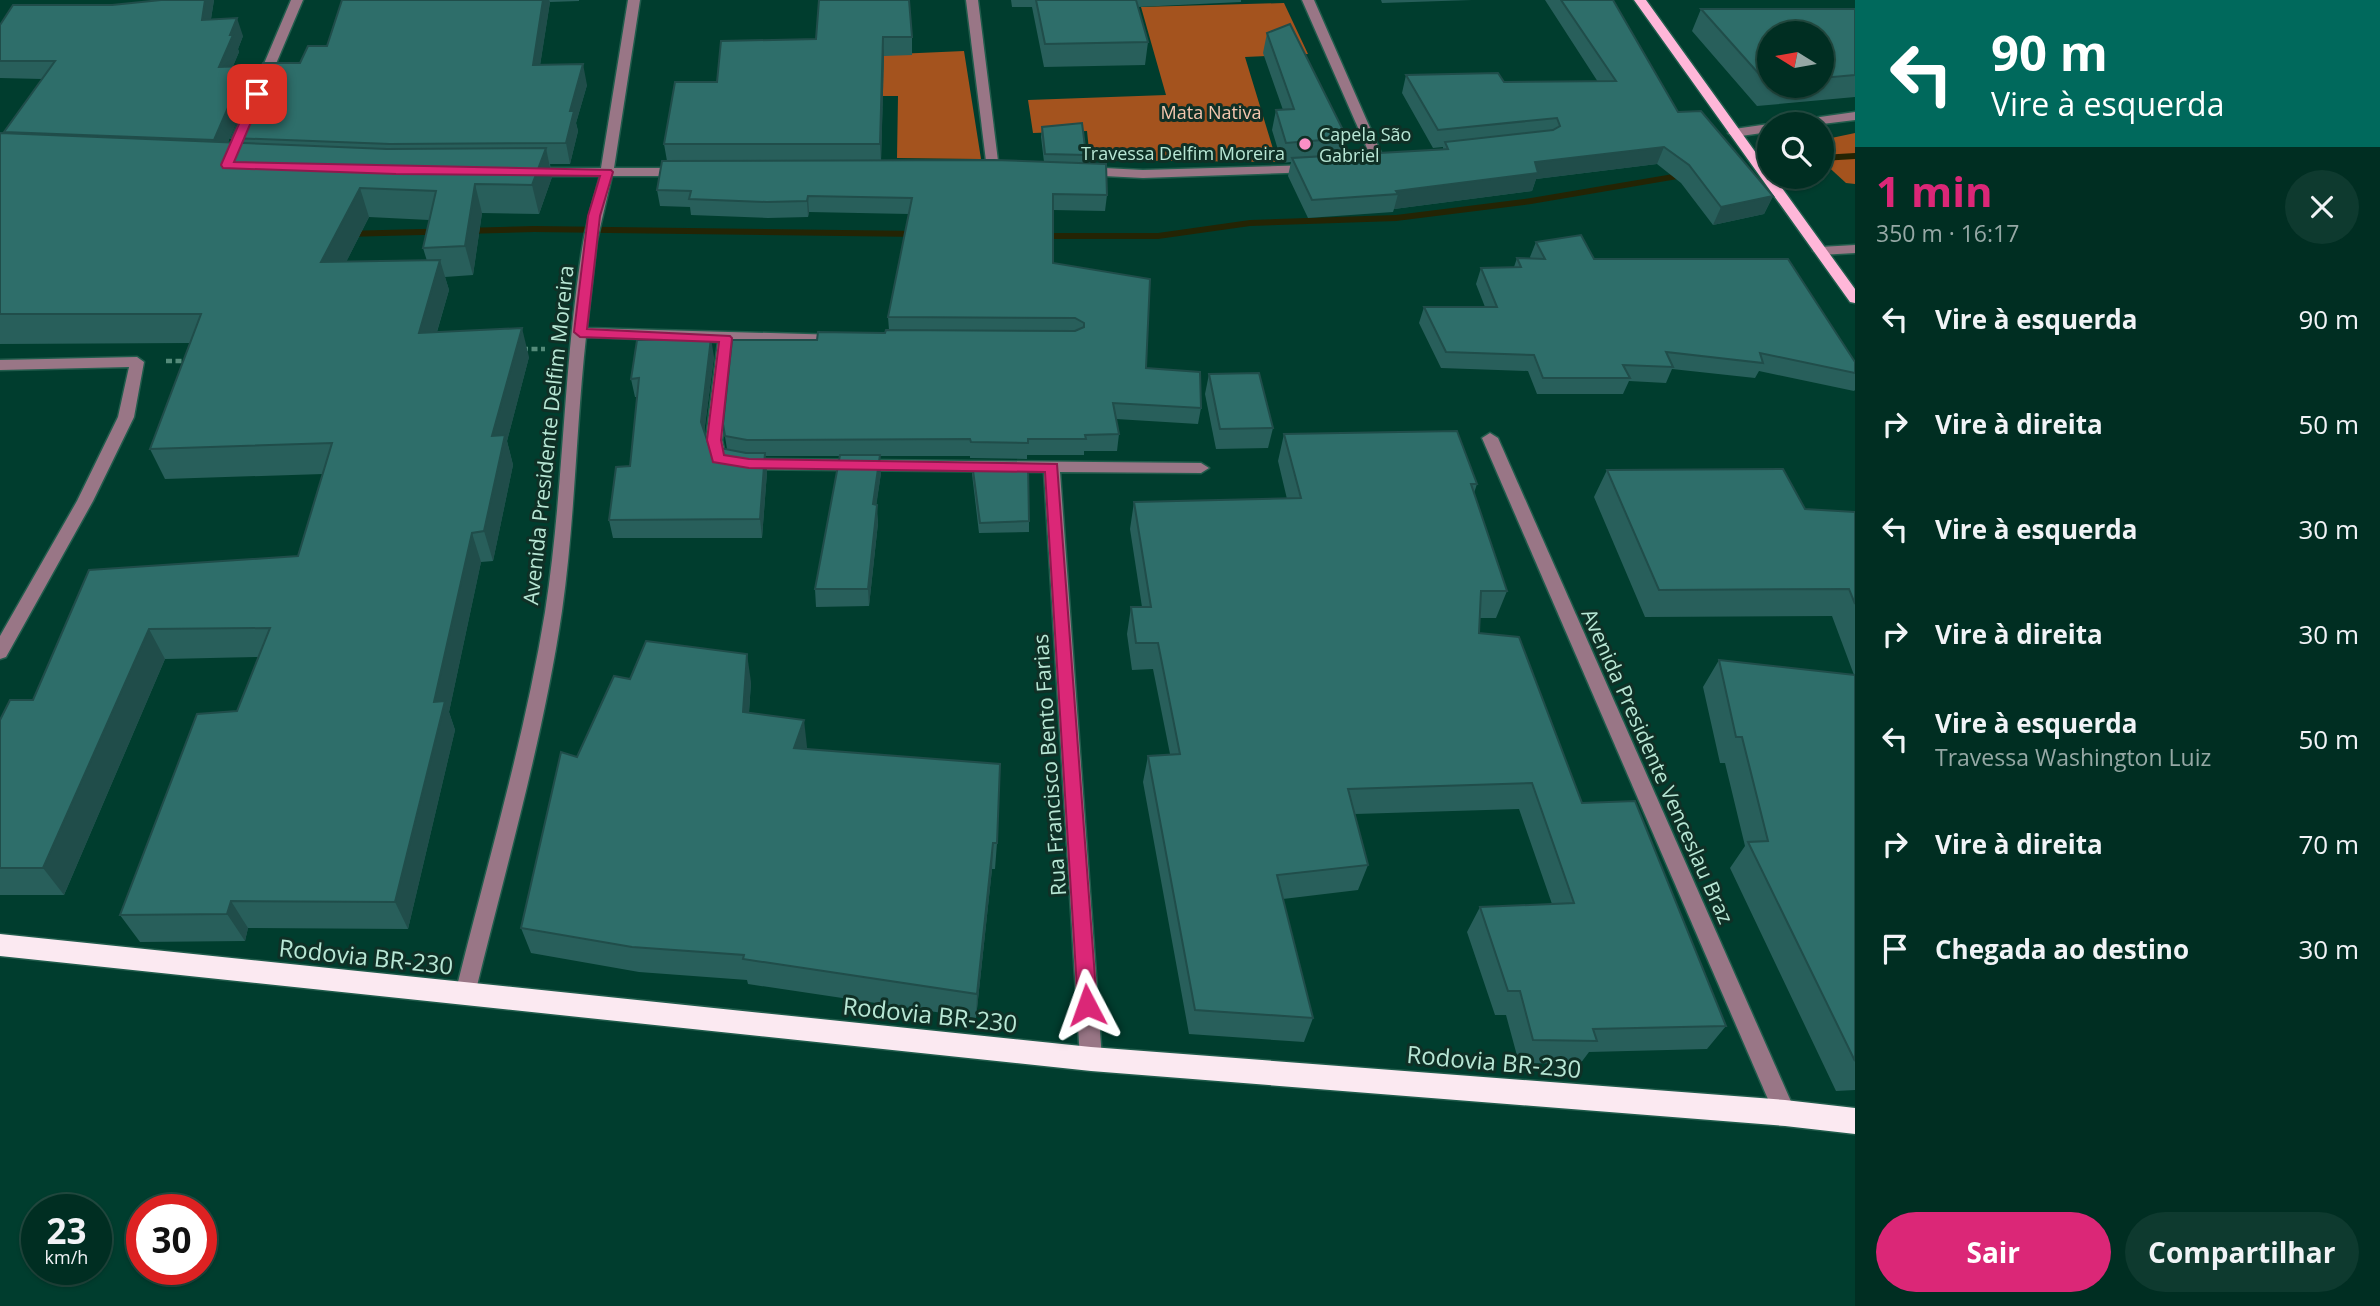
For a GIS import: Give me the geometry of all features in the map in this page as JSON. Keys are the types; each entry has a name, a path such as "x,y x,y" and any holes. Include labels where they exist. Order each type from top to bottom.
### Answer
{"highway":[{"name":"Rodovia BR-230","path":"0,945 1091,1059 1785,1113 1855,1121"}],"main road":[{"path":"1640,0 1855,299"}],"street":[{"path":"254,102 297,0"},
{"name":"Avenida Presidente Delfim Moreira","path":"465,994 531,725 553,613 567,504 579,340 590,240 607,172 634,0"},
{"path":"972,0 993,169"},
{"path":"1308,0 1379,162"},
{"path":"1834,119 1855,116"},
{"path":"1734,134 1757,130"},
{"name":"Travessa Delfim Moreira","path":"1066,170 1143,174 1330,167"},
{"path":"514,172 702,172"},
{"path":"1821,251 1855,249"},
{"path":"726,338 714,440 718,458 749,464 1201,468"},
{"path":"579,340 851,339"},
{"path":"0,365 137,362 126,418 85,501 0,652"},
{"name":"Avenida Presidente Venceslau Braz","path":"1490,438 1785,1113"},
{"name":"Rua Francisco Bento Farias","path":"1052,468 1091,1059"}],"path":[{"path":"509,350 579,340"},
{"path":"137,362 192,360"}],"green space":[{"name":"Mata Nativa","path":"1284,3 1308,54 1245,57 1277,162 1090,160 1087,131 1033,133 1028,100 1166,95 1141,7"},
{"path":"964,51 981,159 897,158 898,96 814,96 806,58"},
{"path":"1855,133 1855,184 1846,183 1834,172 1834,137"}],"building":[{"path":"161,0 205,0 202,20 237,18 230,35 233,35 219,67 246,66 214,140 4,132 55,61 0,61 0,25 13,5 112,5"},
{"path":"342,0 543,0 533,65 583,64 570,111 574,111 566,143 390,144 231,138 263,63 300,63 308,46 327,46"},
{"path":"819,0 909,0 912,37 883,37 880,144 664,144 675,82 717,82 721,41 816,39"},
{"path":"1036,0 1136,0 1148,42 1045,44"},
{"path":"1561,0 1613,0 1678,112 1701,111 1757,177 1757,189 1767,189 1773,196 1721,207 1689,165 1664,147 1535,162 1538,173 1396,191 1398,194 1312,200 1292,158 1448,149 1445,142 1553,130 1560,126 1557,118 1438,130 1406,75 1498,73 1504,82 1616,81"},
{"path":"1701,9 1855,9 1855,75 1834,77 1834,21 1757,21 1757,72"},
{"path":"1290,24 1347,138 1286,143 1276,110 1294,109 1267,33"},
{"path":"1082,123 1086,155 1045,154 1042,127"},
{"path":"0,133 387,149 546,148 532,185 475,184 465,246 423,248 436,191 360,188 321,262 440,260 419,333 522,328 492,436 505,435 484,531 472,533 434,702 445,701 395,902 231,901 227,914 120,915 197,714 237,711 270,628 149,629 43,868 0,868 0,720 10,700 33,700 89,570 298,556 332,443 150,449 201,314 0,314"},
{"path":"994,160 1106,164 1107,195 1053,194 1053,263 1150,279 1146,368 1200,372 1201,408 1113,403 1119,434 1085,435 1086,439 1028,439 1028,443 971,442 970,439 747,440 725,436 723,424 732,340 817,340 818,332 885,333 886,330 1075,331 1084,327 1084,323 1075,318 888,317 912,198 808,196 807,201 767,202 689,199 691,191 657,190 662,161"},
{"path":"1581,235 1594,259 1788,259 1855,362 1855,373 1760,353 1763,363 1666,352 1673,367 1623,365 1630,378 1543,378 1534,355 1446,352 1424,307 1497,307 1481,268 1521,267 1517,258 1545,259 1536,242"},
{"path":"711,338 701,422 709,446 746,453 765,453 760,519 609,520 616,467 630,466 639,378 631,379 637,340"},
{"path":"1259,373 1273,428 1220,429 1209,374"},
{"path":"1457,431 1477,484 1471,484 1507,591 1481,591 1479,633 1519,637 1582,803 1635,801 1726,1026 1593,1029 1597,1041 1533,1040 1520,991 1508,991 1480,907 1574,903 1532,783 1348,789 1368,865 1277,875 1313,1018 1195,1010 1148,756 1180,754 1158,643 1136,643 1131,607 1151,607 1134,502 1301,498 1284,434"},
{"path":"840,455 880,455 873,504 877,505 868,589 815,589"},
{"path":"972,463 1028,464 1029,521 980,523"},
{"path":"1783,469 1805,509 1855,512 1855,604 1849,589 1659,590 1607,470"},
{"path":"646,641 747,654 743,712 804,720 794,748 1000,764 997,843 993,843 977,994 743,959 744,955 632,947 521,928 561,752 577,757 614,676 630,679"},
{"path":"1719,660 1855,675 1855,1061 1748,842 1768,841 1742,737 1736,737"}],"waterway":[{"path":"1834,157 1855,156"},
{"path":"1033,236 1158,236 1250,223 1396,218 1531,201 1691,174"},
{"path":"344,234 534,229 922,234"}],"place":[{"name":"Capela São Gabriel","path":"1305,144"}],"route":[{"path":"257,94 227,165 396,171 607,172 594,216 580,332 726,338 714,440 718,458 749,464 1052,468 1087,1005"}]}
